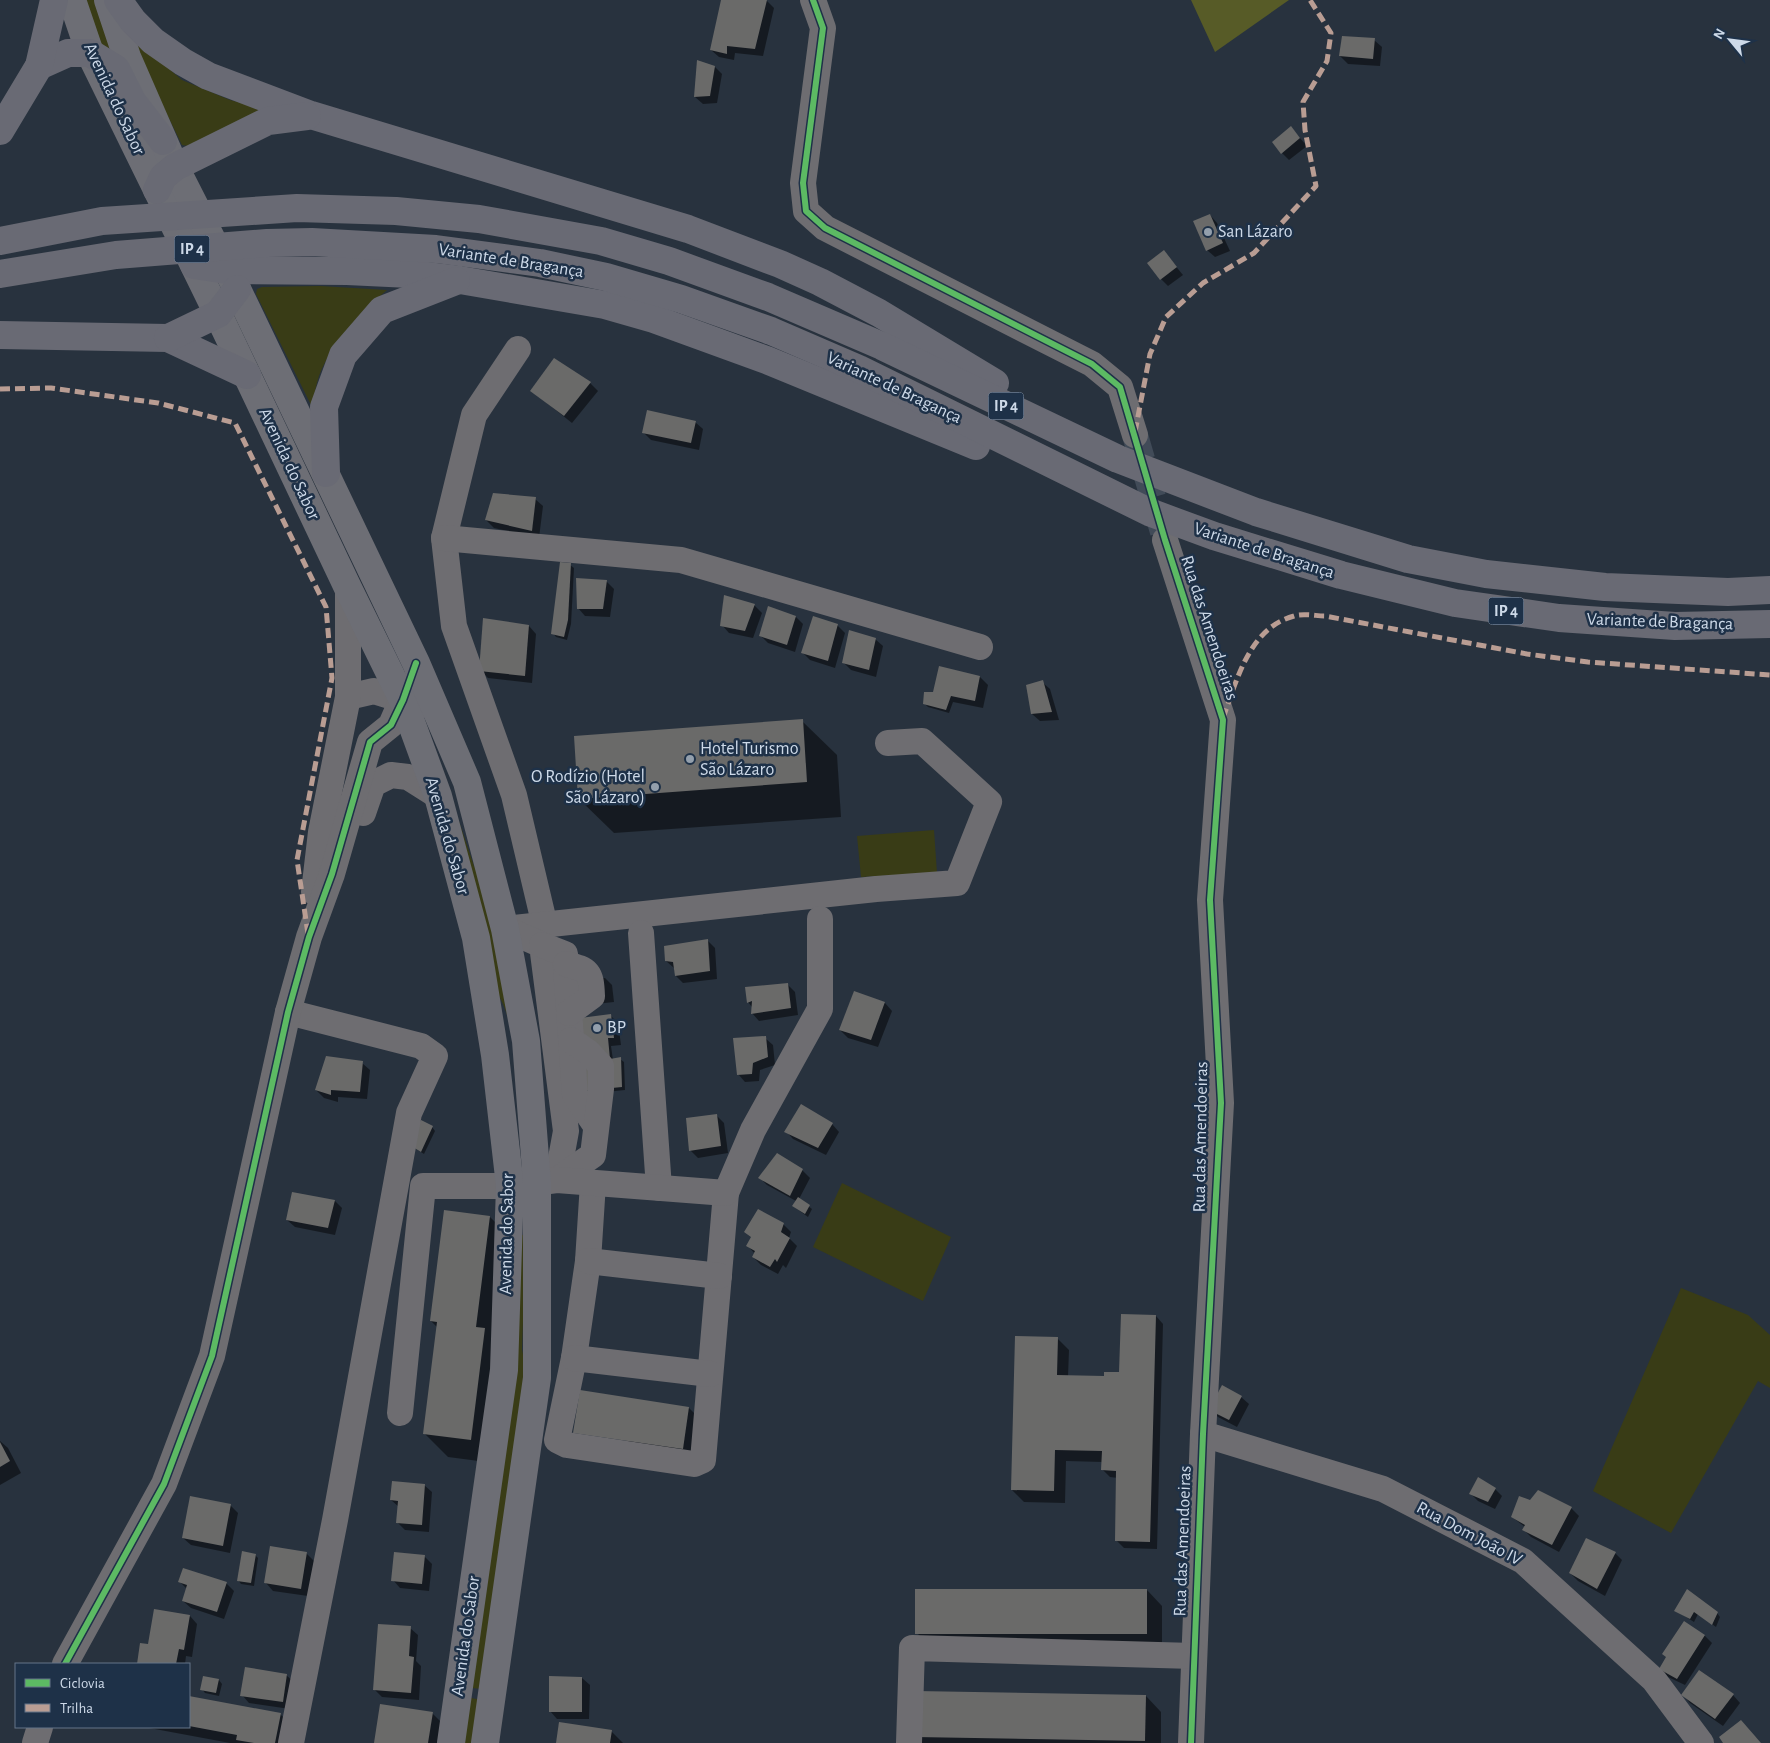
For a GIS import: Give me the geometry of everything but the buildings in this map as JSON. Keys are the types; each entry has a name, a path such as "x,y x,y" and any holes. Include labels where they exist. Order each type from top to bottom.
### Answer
{"highway":[{"path":"0,131 39,66 54,0"},
{"path":"118,0 133,21 153,41 183,62 208,76 311,115 688,229 780,264 820,282 879,313 1118,460"},
{"path":"39,66 68,53 90,53 116,68 132,101 163,141"},
{"path":"157,190 163,177 175,167 268,120 311,115"},
{"name":"Variante de Bragança","path":"0,240 102,222 297,208 396,211 479,219 601,241 669,261 776,301 882,346 1118,460 1256,512 1408,559 1486,574 1605,587 1728,592 1770,590"},
{"name":"Variante de Bragança","path":"0,274 116,255 267,243 312,242 436,249 540,263 606,276 681,299 771,331 859,369 1149,512 1214,536 1341,575 1455,603 1559,618 1675,626 1770,624"},
{"path":"194,265 232,279 356,272 410,274 460,280 605,304 654,319 769,361 933,427 1052,479 1149,512"},
{"path":"168,338 218,314 232,279"},
{"path":"326,473 324,407 343,355 382,310 460,280"},
{"path":"0,335 168,338 247,375"}],"main road":[{"name":"Avenida do Sabor","path":"72,0 90,53 218,314 403,700 438,796 476,938 495,1055 510,1186 504,1370 450,1743"},
{"name":"Avenida do Sabor","path":"108,0 127,57 163,141 326,473 416,663 467,782 505,929 526,1041 547,1181 538,1378 485,1743"}],"street":[{"path":"813,0 823,28 803,183 806,211 825,228 1092,364 1120,387 1135,435"},
{"path":"518,349 474,415 444,538 454,626 514,795 543,935 566,1131 547,1181"},
{"path":"444,538 681,560 980,647"},
{"name":"Rua das Amendoeiras","path":"1165,540 1223,720 1210,900 1221,1103 1203,1434 1191,1743"},
{"path":"309,938 321,832 348,697 348,588"},
{"path":"66,1663 164,1484 212,1356 288,1012 309,938 332,874 370,742 391,725 403,700 416,663"},
{"path":"348,697 374,691 403,700 428,714 446,759 467,782"},
{"path":"505,929 543,935 876,890 957,883 989,802 922,742 888,743"},
{"path":"332,874 362,816 373,784 390,775 408,777 438,796"},
{"path":"593,1183 588,1261 574,1358 557,1440 567,1445 694,1464 703,1460 726,1193 753,1130 820,1009 820,919"},
{"path":"640,933 659,1188"},
{"path":"543,935 565,954 571,1040 588,1052 601,1066 601,1089 593,1155 547,1181"},
{"path":"288,1012 421,1046 435,1056 409,1114 335,1520 291,1743"},
{"path":"400,1413 423,1186 510,1186 547,1181 726,1193"},
{"path":"588,1261 719,1276"},
{"path":"574,1358 710,1374"},
{"name":"Rua Dom João IV","path":"1203,1434 1382,1489 1523,1561 1654,1680 1701,1743"},
{"path":"909,1743 912,1648 1194,1656"},
{"path":"35,1743 40,1728"}],"green space":[{"path":"80,0 96,0 115,56 96,47"},
{"path":"1191,0 1289,0 1215,52"},
{"path":"127,33 182,80 230,100 257,107 258,111 188,146 182,145"},
{"path":"320,286 387,290 357,318 332,351 319,376 312,407 256,294 257,289 262,287"},
{"path":"438,759 474,866 485,886 500,940 513,1039 499,996"},
{"path":"934,830 937,873 861,877 857,836"},
{"path":"842,1183 951,1237 923,1301 813,1247"},
{"path":"521,1235 524,1235 526,1240 522,1349 527,1377 482,1689 472,1688 514,1394"},
{"path":"1681,1288 1748,1315 1770,1335 1770,1388 1758,1381 1671,1533 1593,1491"},
{"path":"471,1698 482,1700 475,1743 464,1743"}],"tunnel":[{"path":"1135,435 1163,532"}],"marked path":[{"path":"1135,432 1150,354 1166,317 1203,283 1254,253 1316,186 1305,130 1303,102 1327,61 1331,33 1310,0"},
{"path":"0,389 51,388 158,403 235,423 326,607 332,678 297,860 308,934"},
{"path":"1223,718 1240,672 1255,644 1279,622 1301,615 1325,616 1527,654 1588,662 1770,675"}],"cycle path":[{"path":"813,0 823,28 803,183 806,211 825,228 1092,364 1120,387 1165,540 1223,720 1210,900 1221,1103 1203,1434 1191,1743"},
{"path":"66,1663 164,1484 212,1356 288,1012 309,937 332,874 370,742 391,725 403,700 416,663"}],"place":[{"name":"San Lázaro","path":"1208,232"},
{"name":"Hotel Turismo São Lázaro","path":"690,759"},
{"name":"O Rodízio (Hotel São Lázaro)","path":"655,787"},
{"name":"BP","path":"597,1028"}]}
